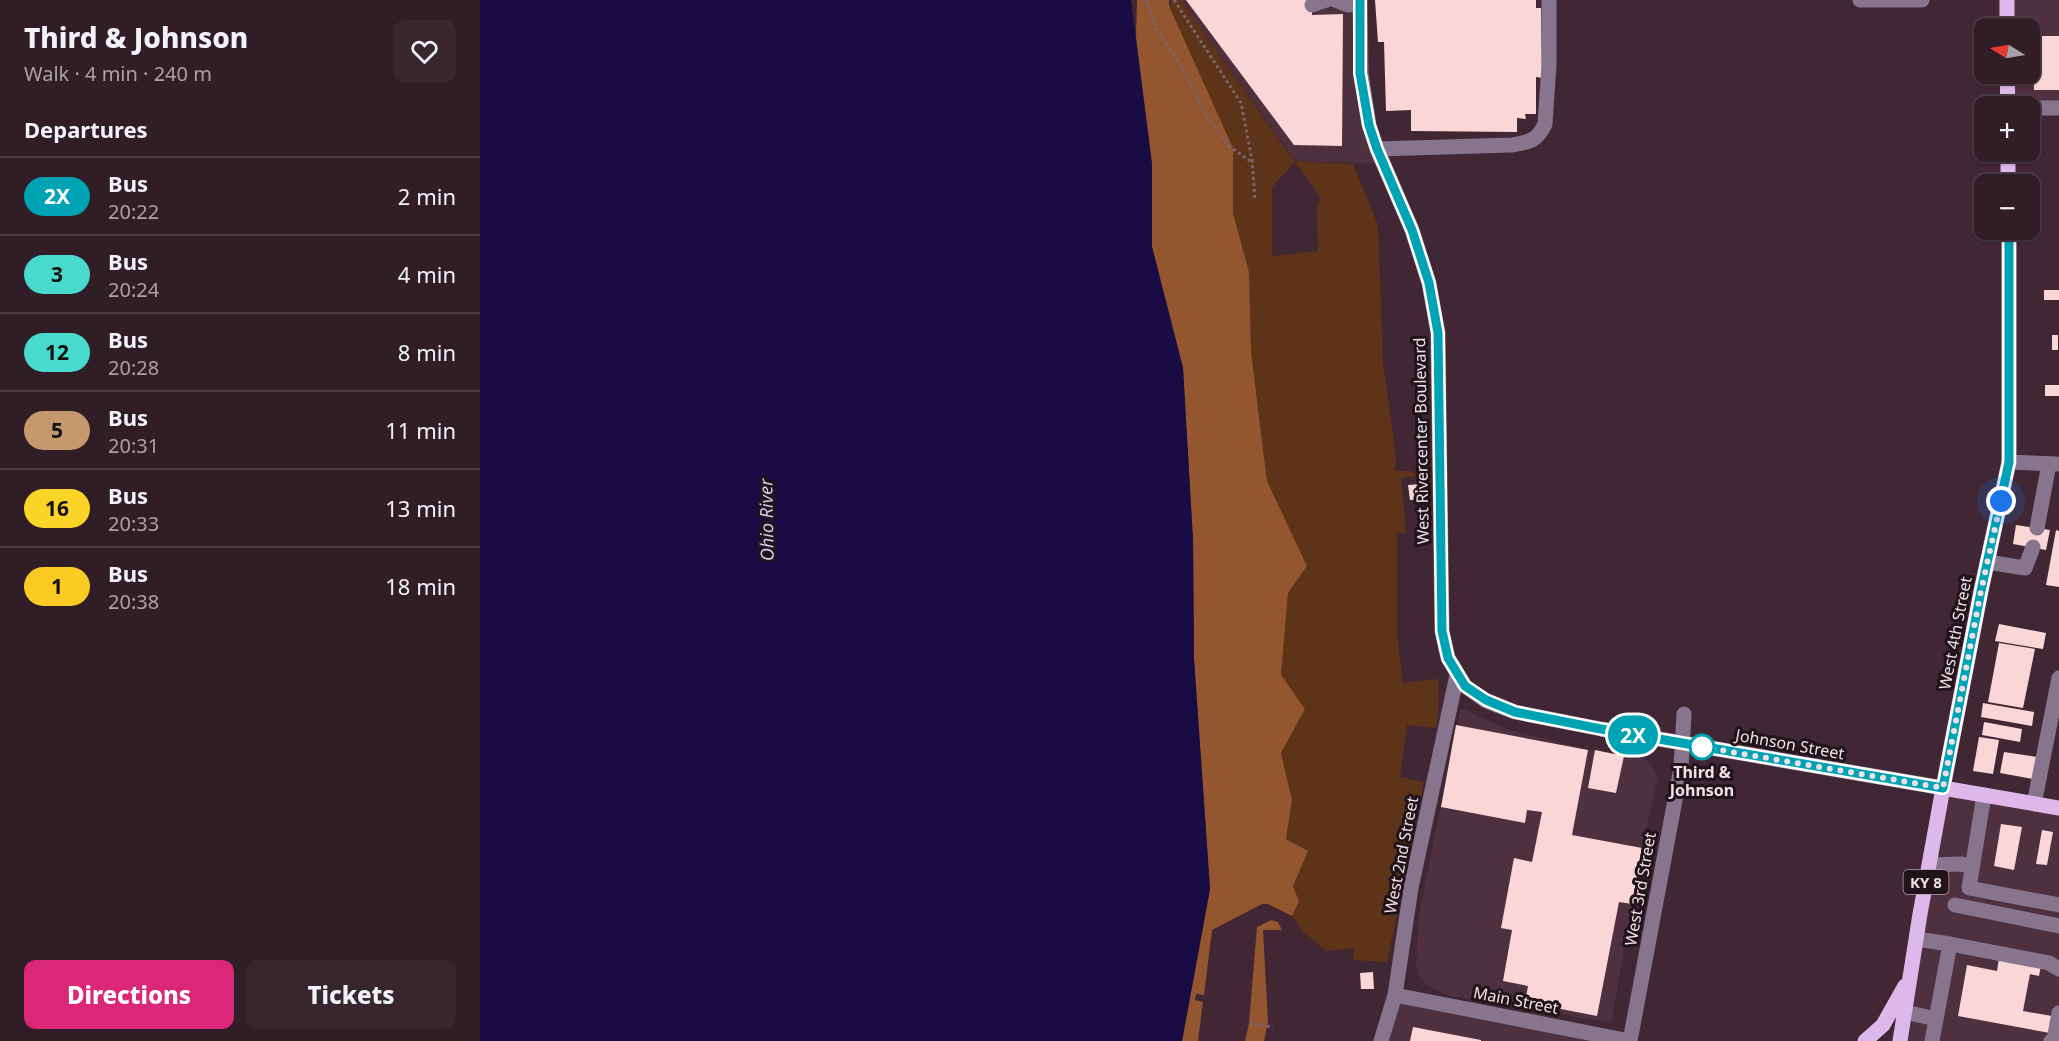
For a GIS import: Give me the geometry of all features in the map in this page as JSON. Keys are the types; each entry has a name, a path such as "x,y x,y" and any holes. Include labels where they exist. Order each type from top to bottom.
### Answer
{"main road":[{"path":"2007,0 2007,18"},
{"name":"West 4th Street","path":"1900,1041 1943,788 2009,462 2009,240"},
{"name":"Johnson Street","path":"1943,788 2059,808"},
{"path":"1865,1041 1883,1025 1911,975"}],"street":[{"path":"1312,5 1327,0"},
{"path":"1335,0 1348,5 1360,2"},
{"path":"1377,149 1512,145 1532,141 1542,131 1545,124 1550,65 1549,0"},
{"path":"1860,0 1922,0"},
{"name":"West Rivercenter Boulevard","path":"1360,2 1360,73 1369,125 1412,230 1429,283 1438,333 1442,631 1448,658 1457,675"},
{"path":"2040,108 2059,108"},
{"path":"2009,462 2054,464 2037,528"},
{"path":"1987,562 2025,568 2033,547"},
{"name":"Johnson Street","path":"1457,675 1465,686 1486,700 1515,712 1683,744 1943,788"},
{"name":"West 2nd Street","path":"1381,1041 1395,995 1412,888 1457,675"},
{"path":"2034,804 2059,678"},
{"name":"West 3rd Street","path":"1630,1041 1681,768 1684,714"},
{"path":"1984,795 1969,888 2059,905"},
{"path":"1929,865 1962,864 1972,867"},
{"path":"1955,905 2059,926"},
{"path":"1917,939 2049,963 2059,969"},
{"path":"1932,1041 1950,944"},
{"name":"Main Street","path":"1395,995 1630,1041"},
{"path":"1905,1012 1936,1019"},
{"path":"2051,1041 2054,1040 2059,1013"}],"path":[{"path":"1146,0 1156,28 1182,68 1206,115 1229,146 1253,163"},
{"path":"1174,0 1241,103 1253,163 1255,199"},
{"path":"1249,1023 1273,1027"}],"shaded area":[{"path":"1137,0 1169,0 1169,6 1233,148 1233,213 1249,272 1251,352 1267,481 1307,566 1288,593 1281,675 1305,709 1281,753 1292,800 1286,839 1308,851 1293,886 1299,901 1292,916 1268,904 1262,904 1212,930 1204,995 1196,994 1195,1000 1203,1002 1198,1041 1182,1041 1210,889 1194,659 1193,541 1183,368 1152,247 1152,164 1136,38"},
{"path":"1171,0 1181,0 1294,161 1353,164 1378,225 1383,362 1396,457 1395,471 1412,471 1417,476 1401,478 1406,533 1397,533 1397,634 1403,683 1438,679 1439,705 1436,728 1407,725 1400,777 1424,782 1387,962 1354,960 1354,948 1326,951 1302,931 1292,916 1299,901 1293,886 1308,851 1286,839 1292,800 1281,753 1305,709 1281,676 1288,593 1307,566 1267,481 1251,352 1249,272 1233,213 1233,148 1169,6","holes":["1295,162 1321,198 1317,204 1318,251 1272,256 1272,187"]},
{"path":"1181,0 1360,0 1361,73 1384,164 1295,161"},
{"path":"2007,0 2059,0 2059,114 2040,109 2040,96 2008,96 2007,84 2040,84 2040,18 2007,18"},
{"path":"1464,709 1506,729 1588,750 1640,757 1650,763 1658,776 1642,848 1611,1023 1446,995 1427,985 1419,976 1416,965 1419,915 1460,710"},
{"path":"1943,788 2059,808 2059,1041 1900,1041"},
{"path":"1271,920 1278,922 1282,930 1263,930 1268,1021 1264,1041 1245,1041 1249,1023 1257,927"},
{"path":"1395,995 1630,1041 1381,1041"}],"water":[{"name":"Ohio River","path":"480,0 1131,0 1152,164 1152,247 1183,368 1193,541 1194,659 1210,889 1182,1041 480,1041"}],"building":[{"path":"1186,0 1312,0 1312,15 1343,14 1342,146 1294,145"},
{"path":"1375,0 1536,0 1536,8 1541,8 1542,78 1536,77 1536,114 1525,114 1526,119 1517,118 1517,132 1411,131 1411,110 1386,111 1384,42 1378,42"},
{"path":"2040,36 2059,36 2059,90 2034,90 2034,84 2040,84"},
{"path":"2044,290 2059,290 2059,300 2044,300"},
{"path":"2052,335 2058,335 2058,350 2052,350"},
{"path":"2045,385 2059,385 2059,396 2045,396"},
{"path":"1423,484 1425,499 1410,500 1408,485"},
{"path":"2016,525 2050,530 2046,550 2013,544"},
{"path":"2056,530 2059,531 2059,587 2046,585"},
{"path":"1999,624 2046,633 2043,649 1995,641"},
{"path":"1999,643 2035,649 2023,708 1988,702"},
{"path":"1983,703 2034,712 2032,726 1981,717"},
{"path":"1984,722 2022,729 2020,742 1982,735"},
{"path":"1456,725 1588,750 1572,835 1642,848 1632,904 1619,902 1597,1016 1525,1002 1528,986 1503,981 1512,930 1501,928 1514,858 1532,862 1542,812 1527,810 1525,823 1441,807"},
{"path":"1979,737 1999,740 1993,774 1973,771"},
{"path":"1595,750 1624,756 1616,793 1588,788"},
{"path":"2004,752 2037,757 2033,779 2000,773"},
{"path":"2001,824 2022,827 2014,870 1994,866"},
{"path":"2042,830 2053,832 2047,865 2036,864"},
{"path":"1999,958 2041,965 2039,976 2030,974 2023,1011 2052,1016 2050,1033 1958,1016 1967,965 1997,971"},
{"path":"1373,972 1374,989 1361,989 1360,973"},
{"path":"1413,1027 1481,1040 1481,1041 1410,1041"}],"bus line":[{"name":"2X","path":"1360,0 1360,73 1369,125 1412,230 1429,283 1438,333 1442,631 1448,658 1465,686 1486,700 1515,712 1943,788 1981,591 2009,462 2009,240"}],"place":[{"name":"Third & Johnson","path":"1702,747"}],"route":[{"path":"1702,747 1943,788 2001,501"}]}
